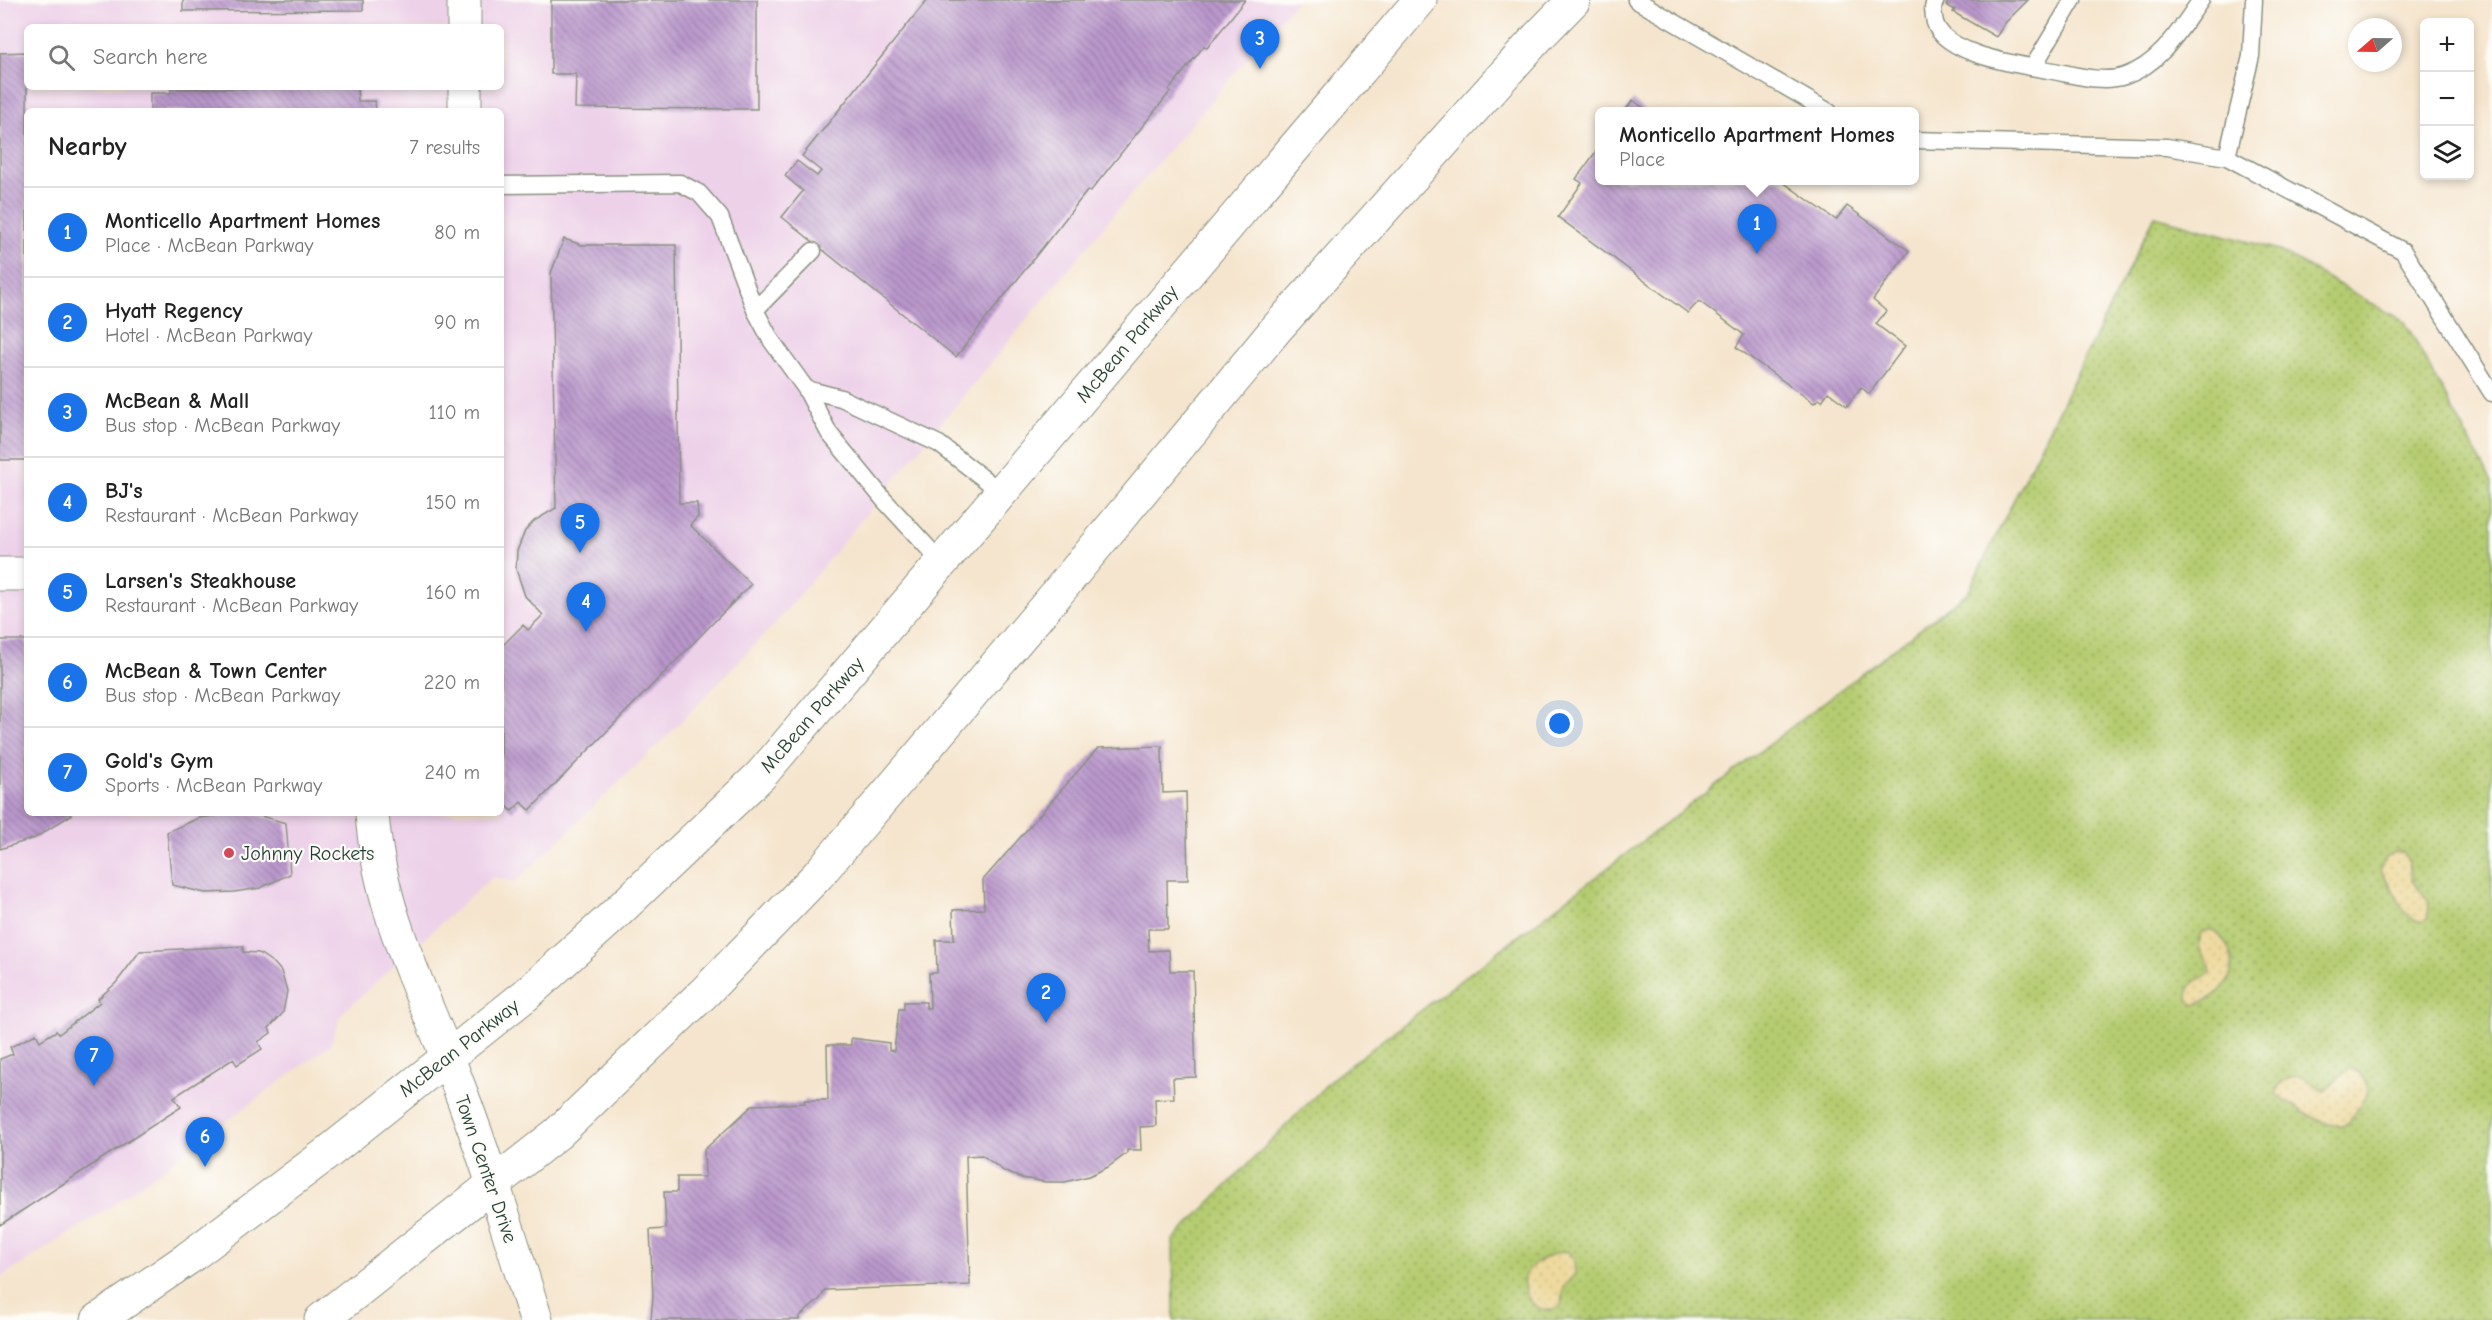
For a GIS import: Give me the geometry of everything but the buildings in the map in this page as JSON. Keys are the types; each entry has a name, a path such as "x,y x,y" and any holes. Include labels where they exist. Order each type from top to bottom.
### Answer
{"main road":[{"path":"464,0 464,24"},
{"name":"McBean Parkway","path":"98,1320 187,1259 307,1169 527,994 610,920 761,775 943,564 1001,492 1420,0"},
{"path":"321,1320 558,1133 707,990 818,875 1053,598 1277,328 1537,38 1574,0"},
{"path":"465,90 465,108"},
{"path":"0,574 24,574"},
{"name":"Town Center Drive","path":"372,816 373,836 389,913 447,1058 536,1320"}],"lane":[{"path":"1636,0 1822,107"},
{"path":"1936,0 1933,5 1934,22 1943,36 1966,50 2033,67 2098,79 2124,76 2158,58 2201,0"},
{"path":"2033,67 2073,0"},
{"path":"2227,157 2251,56 2254,0"},
{"path":"1919,140 2167,147 2227,157 2403,251 2492,393"},
{"path":"504,185 680,183 699,193 720,217 754,310 771,340 806,389 829,433 884,500 943,564"},
{"path":"754,310 813,251"},
{"path":"806,389 841,398 939,444 1001,492"}],"shaded area":[{"path":"0,0 1297,0 1094,238 783,615 671,732 515,882 492,877 342,1013 330,1045 106,1210 0,1278"}],"green space":[{"path":"2155,216 2278,250 2405,322 2492,482 2492,1320 1174,1320 1173,1240 1333,1078 1968,592"}],"sand":[{"path":"2395,852 2403,852 2409,863 2412,881 2429,901 2428,918 2422,922 2406,913 2380,870 2386,857"},
{"path":"2213,930 2224,941 2230,952 2231,974 2226,984 2218,992 2194,1005 2187,999 2189,988 2211,972 2200,950 2200,939 2203,931"},
{"path":"2349,1069 2356,1070 2367,1082 2368,1092 2353,1116 2347,1123 2340,1126 2311,1116 2276,1094 2282,1081 2295,1076 2305,1078 2325,1091"},
{"path":"1567,1251 1574,1260 1575,1274 1563,1287 1561,1306 1547,1310 1540,1308 1529,1299 1526,1293 1524,1279 1526,1273 1541,1260"}],"place":[{"name":"McBean & Mall","path":"1260,69"},
{"name":"Monticello Apartment Homes","path":"1757,254"},
{"name":"Larsen's Steakhouse","path":"580,553"},
{"name":"BJ's","path":"586,632"},
{"name":"Johnny Rockets","path":"229,853"},
{"name":"Hyatt Regency","path":"1046,1023"},
{"name":"Gold's Gym","path":"94,1086"},
{"name":"McBean & Town Center","path":"205,1167"}]}
